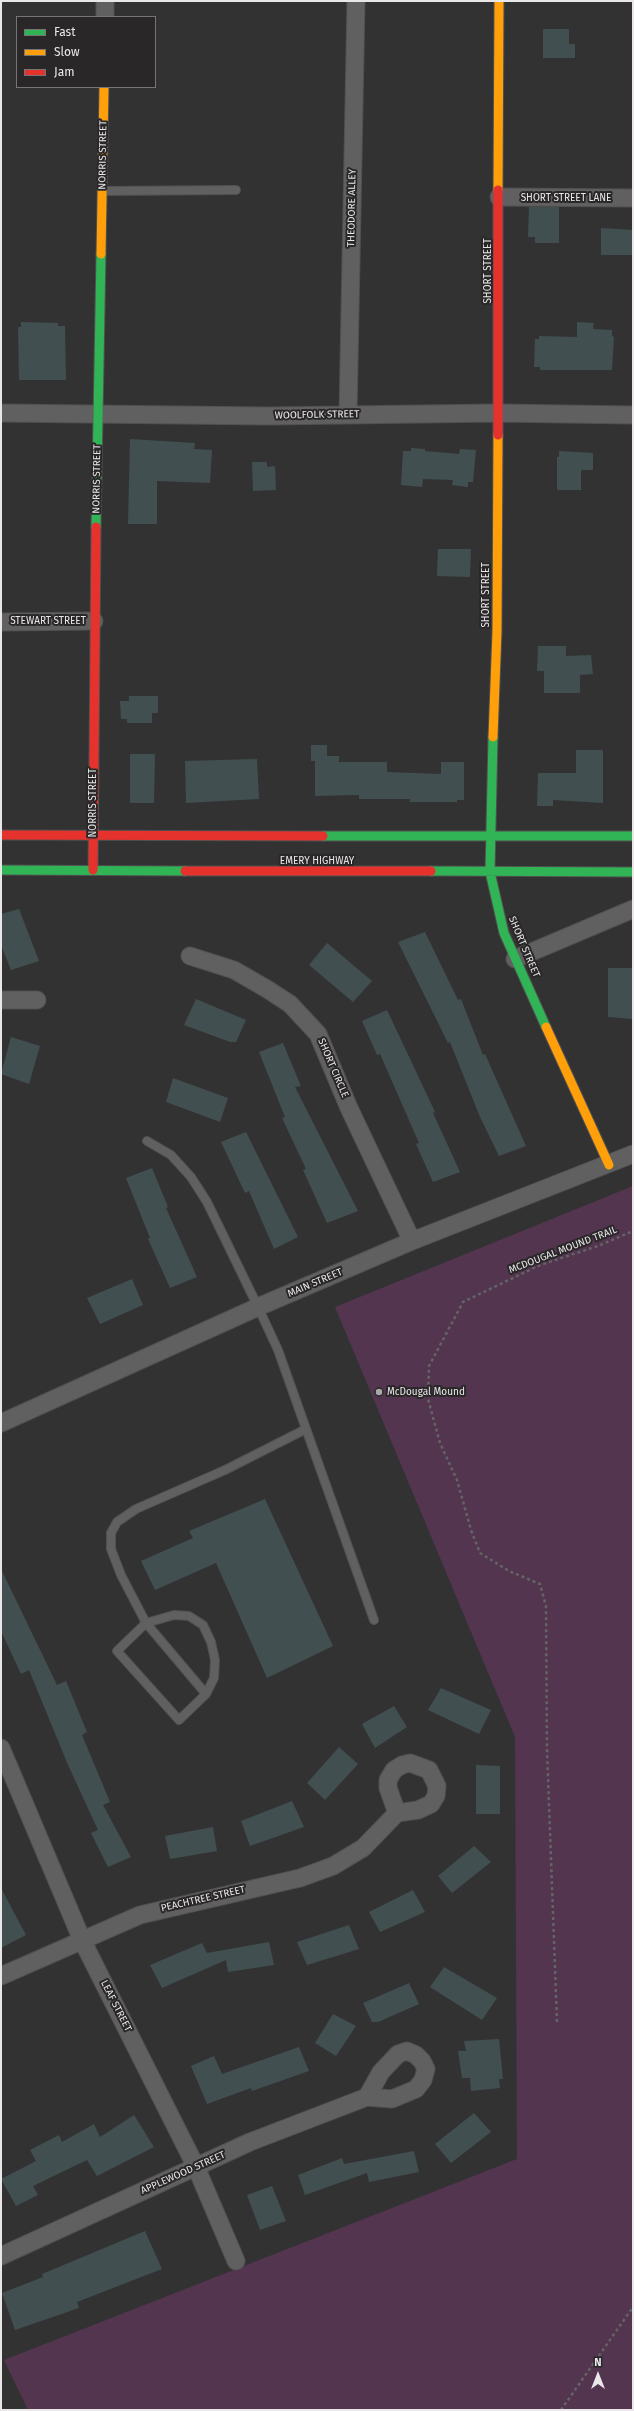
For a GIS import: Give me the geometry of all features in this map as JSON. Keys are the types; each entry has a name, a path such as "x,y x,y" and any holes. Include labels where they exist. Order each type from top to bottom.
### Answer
{"main road":[{"name":"SHORT STREET","path":"499,1 497,631 490,872 497,909 516,959 609,1165"},
{"name":"NORRIS STREET","path":"93,870 94,621 104,88"},
{"path":"1,835 633,836"},
{"name":"EMERY HIGHWAY","path":"1,870 633,872"}],"street":[{"path":"105,1 105,16"},
{"name":"THEODORE ALLEY","path":"348,415 356,1"},
{"name":"SHORT STREET LANE","path":"499,198 633,198"},
{"name":"WOOLFOLK STREET","path":"1,413 99,415 348,415 498,413 633,415"},
{"name":"STEWART STREET","path":"1,622 94,621"},
{"path":"516,959 633,909"},
{"name":"SHORT CIRCLE","path":"190,956 234,970 268,989 290,1004 318,1034 349,1108 412,1241"},
{"path":"1,1000 37,1000"},
{"name":"MAIN STREET","path":"1,1423 258,1307 412,1241 609,1165 633,1154"},
{"name":"LEAF STREET","path":"1,1748 82,1940 196,2167 236,2261"},
{"name":"PEACHTREE STREET","path":"1,1976 140,1915 209,1897 300,1878 334,1866 363,1848 396,1813"},
{"name":"APPLEWOOD STREET","path":"1,2256 250,2142 367,2097"}],"lane":[{"path":"102,191 236,190"},
{"path":"147,1141 171,1155 191,1177 207,1202 258,1307 278,1350 374,1620"},
{"path":"206,1694 146,1623 120,1575 111,1549 111,1533 117,1522 136,1509 225,1470 306,1429"},
{"path":"174,1615 189,1616 203,1624 211,1642 215,1660 214,1678 206,1694 180,1720 117,1650 146,1623 174,1615"}],"path":[{"name":"MCDOUGAL MOUND TRAIL","path":"557,2022 547,1750 546,1606 540,1584 509,1571 480,1553 471,1530 457,1480 440,1443 428,1399 428,1366 463,1302 540,1265 598,1246 633,1230"},
{"path":"561,2410 633,2307"}],"shaded area":[{"path":"633,1186 633,2410 28,2410 4,2360 517,2159 515,1737 335,1307"}],"building":[{"path":"543,29 569,29 569,44 575,44 575,58 543,58"},
{"path":"529,207 559,207 559,243 535,243 535,237 528,237"},
{"path":"601,228 633,230 633,255 601,255"},
{"path":"21,322 58,323 58,326 65,326 66,380 19,380 18,327 21,327"},
{"path":"577,322 594,323 593,329 612,330 612,336 614,337 612,370 540,370 540,367 534,367 535,339 539,339 539,336 577,337"},
{"path":"130,439 195,443 194,449 212,450 210,483 157,481 157,524 128,524"},
{"path":"411,448 425,449 425,451 459,454 460,449 476,450 473,482 468,482 468,487 452,485 453,480 423,479 422,487 401,485 403,451 411,451"},
{"path":"559,451 593,453 593,470 581,470 581,490 557,490 557,457 559,457"},
{"path":"252,462 267,462 267,467 275,466 276,490 253,491"},
{"path":"438,549 471,549 470,577 437,576"},
{"path":"538,646 566,646 566,656 591,655 593,674 580,675 580,693 544,693 544,671 537,671"},
{"path":"129,696 158,696 158,713 152,713 152,723 127,723 127,719 121,719 120,701 129,701"},
{"path":"311,745 327,745 327,756 339,756 339,762 387,762 387,772 441,774 441,762 464,762 464,800 457,800 457,802 410,802 410,799 359,799 359,795 315,796 315,761 311,761"},
{"path":"576,750 603,750 603,803 553,800 553,806 537,806 538,773 576,773"},
{"path":"130,754 155,754 154,803 130,803"},
{"path":"257,759 259,799 186,803 185,761"},
{"path":"19,909 39,961 11,970 1,945 1,914"},
{"path":"425,932 458,1000 461,999 483,1055 485,1054 526,1146 499,1156 480,1117 450,1042 448,1043 398,942"},
{"path":"327,943 372,981 353,1002 309,965"},
{"path":"608,968 633,968 633,1019 608,1017"},
{"path":"196,999 246,1020 236,1042 230,1042 184,1025"},
{"path":"387,1010 435,1112 433,1113 460,1172 433,1182 416,1144 419,1143 380,1054 377,1055 362,1021"},
{"path":"11,1037 40,1046 29,1084 1,1074"},
{"path":"283,1043 301,1086 295,1087 358,1211 327,1223 303,1170 306,1169 282,1118 285,1117 259,1052"},
{"path":"173,1078 228,1098 220,1122 166,1102"},
{"path":"246,1132 298,1237 274,1249 249,1191 245,1193 221,1142"},
{"path":"152,1168 168,1207 166,1208 197,1277 170,1288 148,1239 150,1238 126,1178"},
{"path":"132,1279 143,1305 100,1324 87,1298"},
{"path":"265,1499 333,1646 267,1678 216,1563 155,1590 141,1561 193,1538 189,1531"},
{"path":"1,1569 57,1685 66,1681 87,1732 82,1735 110,1802 103,1805 131,1857 108,1867 91,1833 98,1830 68,1765 29,1670 21,1674 1,1631"},
{"path":"441,1688 491,1710 479,1734 428,1710"},
{"path":"394,1706 407,1727 375,1748 362,1724"},
{"path":"339,1747 358,1764 325,1800 307,1783"},
{"path":"476,1765 500,1766 500,1814 476,1814"},
{"path":"292,1801 304,1827 250,1846 241,1821"},
{"path":"213,1827 217,1851 170,1859 165,1836"},
{"path":"474,1846 491,1862 452,1893 438,1876"},
{"path":"1,1888 26,1935 1,1948"},
{"path":"413,1890 425,1912 380,1932 369,1912"},
{"path":"349,1925 359,1949 307,1965 297,1942"},
{"path":"269,1942 274,1965 228,1972 226,1960 162,1988 150,1965 202,1943 207,1953"},
{"path":"444,1967 497,1998 482,2020 430,1987"},
{"path":"409,1983 419,2004 378,2022 372,2022 363,2003"},
{"path":"333,2014 356,2026 336,2056 315,2043"},
{"path":"499,2039 503,2079 499,2079 500,2088 471,2091 470,2078 462,2078 458,2051 466,2051 464,2041"},
{"path":"299,2047 309,2071 252,2091 251,2088 207,2104 191,2066 214,2056 222,2074"},
{"path":"474,2113 491,2132 451,2163 435,2144"},
{"path":"134,2115 154,2147 97,2176 87,2160 33,2186 38,2195 16,2206 1,2179 36,2161 30,2150 59,2135 62,2142 94,2124 100,2137"},
{"path":"414,2151 419,2172 369,2182 367,2173 305,2195 298,2175 342,2158 344,2164"},
{"path":"272,2186 286,2221 260,2230 247,2195"},
{"path":"145,2231 162,2269 77,2302 79,2308 15,2330 2,2293 43,2277 42,2274"}],"traffic: fast":[{"path":"96,527 101,254"},
{"path":"493,737 490,872 504,933 546,1027"},
{"path":"323,836 633,836"},
{"path":"1,870 185,871"},
{"path":"431,871 633,872"}],"traffic: slow":[{"path":"498,190 499,1"},
{"path":"101,254 104,88"},
{"path":"493,737 497,631 498,435"},
{"path":"546,1027 609,1165"}],"traffic: jam":[{"path":"498,190 498,435"},
{"path":"93,870 96,527"},
{"path":"1,835 323,836"},
{"path":"185,871 431,871"}],"place":[{"name":"McDougal Mound","path":"379,1392"}]}
